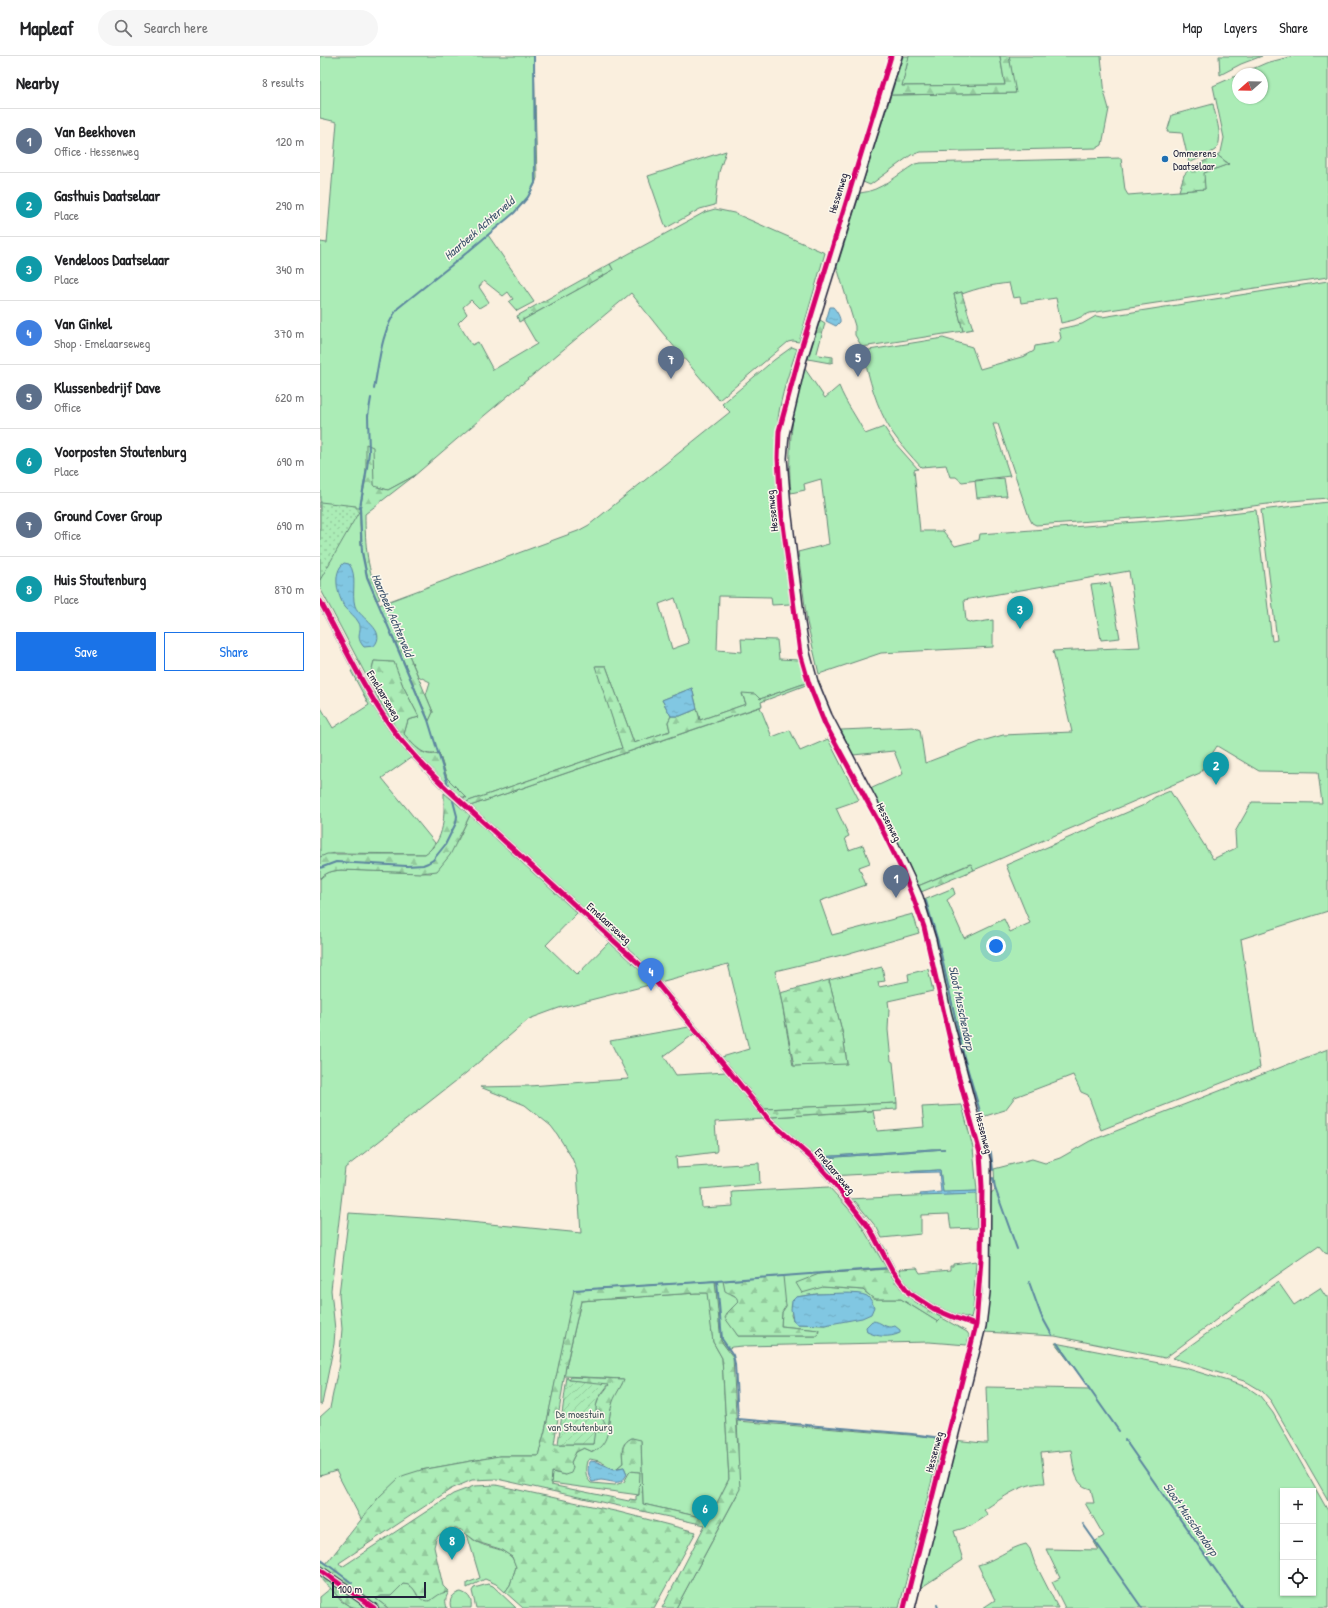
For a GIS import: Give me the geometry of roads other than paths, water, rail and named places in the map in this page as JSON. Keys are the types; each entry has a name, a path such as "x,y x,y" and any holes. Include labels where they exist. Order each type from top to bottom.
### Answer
{"street":[{"name":"Hessenweg","path":"898,56 802,362 785,434 783,458 800,623 814,682 828,716 884,822 919,898 932,940 947,1012 987,1163 988,1205 986,1284 982,1326 911,1608"},
{"name":"Emelaarseweg","path":"320,601 375,702 400,738 421,763 447,789 647,971 769,1120 817,1163 831,1179 870,1228 892,1270 909,1293 953,1317 982,1326"},
{"path":"320,1570 374,1608"}],"water":[{"path":"830,307 834,308 840,318 840,322 836,326 826,321"},
{"path":"344,563 349,564 352,568 355,606 372,625 378,635 374,646 364,647 361,643 359,637 359,623 345,607 340,597 337,578 340,567"},
{"path":"692,688 697,709 680,716 671,716 662,700"},
{"path":"945,1149 823,1158 832,1170 833,1172 831,1173 819,1157"},
{"path":"940,1170 943,1192 977,1191 977,1194 921,1196 920,1194 941,1192 939,1172 905,1173"},
{"path":"817,1294 863,1294 870,1298 874,1307 871,1314 862,1318 825,1325 796,1324 793,1320 791,1309 792,1301 796,1297"},
{"path":"872,1321 889,1327 895,1326 900,1330 900,1333 892,1336 884,1336 867,1332 866,1327"},
{"path":"591,1461 614,1469 624,1467 627,1474 622,1481 619,1482 601,1480 592,1482 588,1471 588,1466"}],"waterway":[{"name":"Haarbeek Achterveld","path":"374,389 384,337 392,317 398,308 514,213 528,197 535,183 534,56"},
{"name":"Haarbeek Achterveld","path":"371,398 368,416 369,452 360,507 362,553 367,577 428,720 448,785"},
{"name":"Haarbeek Achterveld","path":"320,868 336,862 407,866 423,865 428,863 433,860 445,845 456,823 457,816 453,801"},
{"name":"Sloot Musschendorp","path":"926,901 939,945 964,1057 982,1118"},
{"name":"Sloot Musschendorp","path":"991,1153 993,1170"},
{"name":"Sloot Musschendorp","path":"993,1178 995,1188 1017,1249"},
{"path":"574,1290 888,1268"},
{"path":"717,1281 722,1339 733,1355 735,1364 738,1419 912,1434 941,1439"},
{"name":"Sloot Musschendorp","path":"1029,1282 1041,1315 1052,1335"},
{"name":"Sloot Musschendorp","path":"1057,1343 1119,1431"},
{"name":"Sloot Musschendorp","path":"1125,1440 1242,1608"},
{"path":"1083,1524 1142,1608"},
{"path":"320,1559 352,1583"}],"place":[{"name":"Ommerens Daatselaar","path":"1165,159"},
{"name":"Klussenbedrijf Dave","path":"858,377"},
{"name":"Ground Cover Group","path":"671,379"},
{"name":"Vendeloos Daatselaar","path":"1020,629"},
{"name":"Gasthuis Daatselaar","path":"1216,785"},
{"name":"Van Beekhoven","path":"896,898"},
{"name":"Van Ginkel","path":"651,991"},
{"name":"Voorposten Stoutenburg","path":"705,1528"},
{"name":"Huis Stoutenburg","path":"452,1560"}],"park label":[{"name":"De moestuin van Stoutenburg","path":"580,1420"}]}
